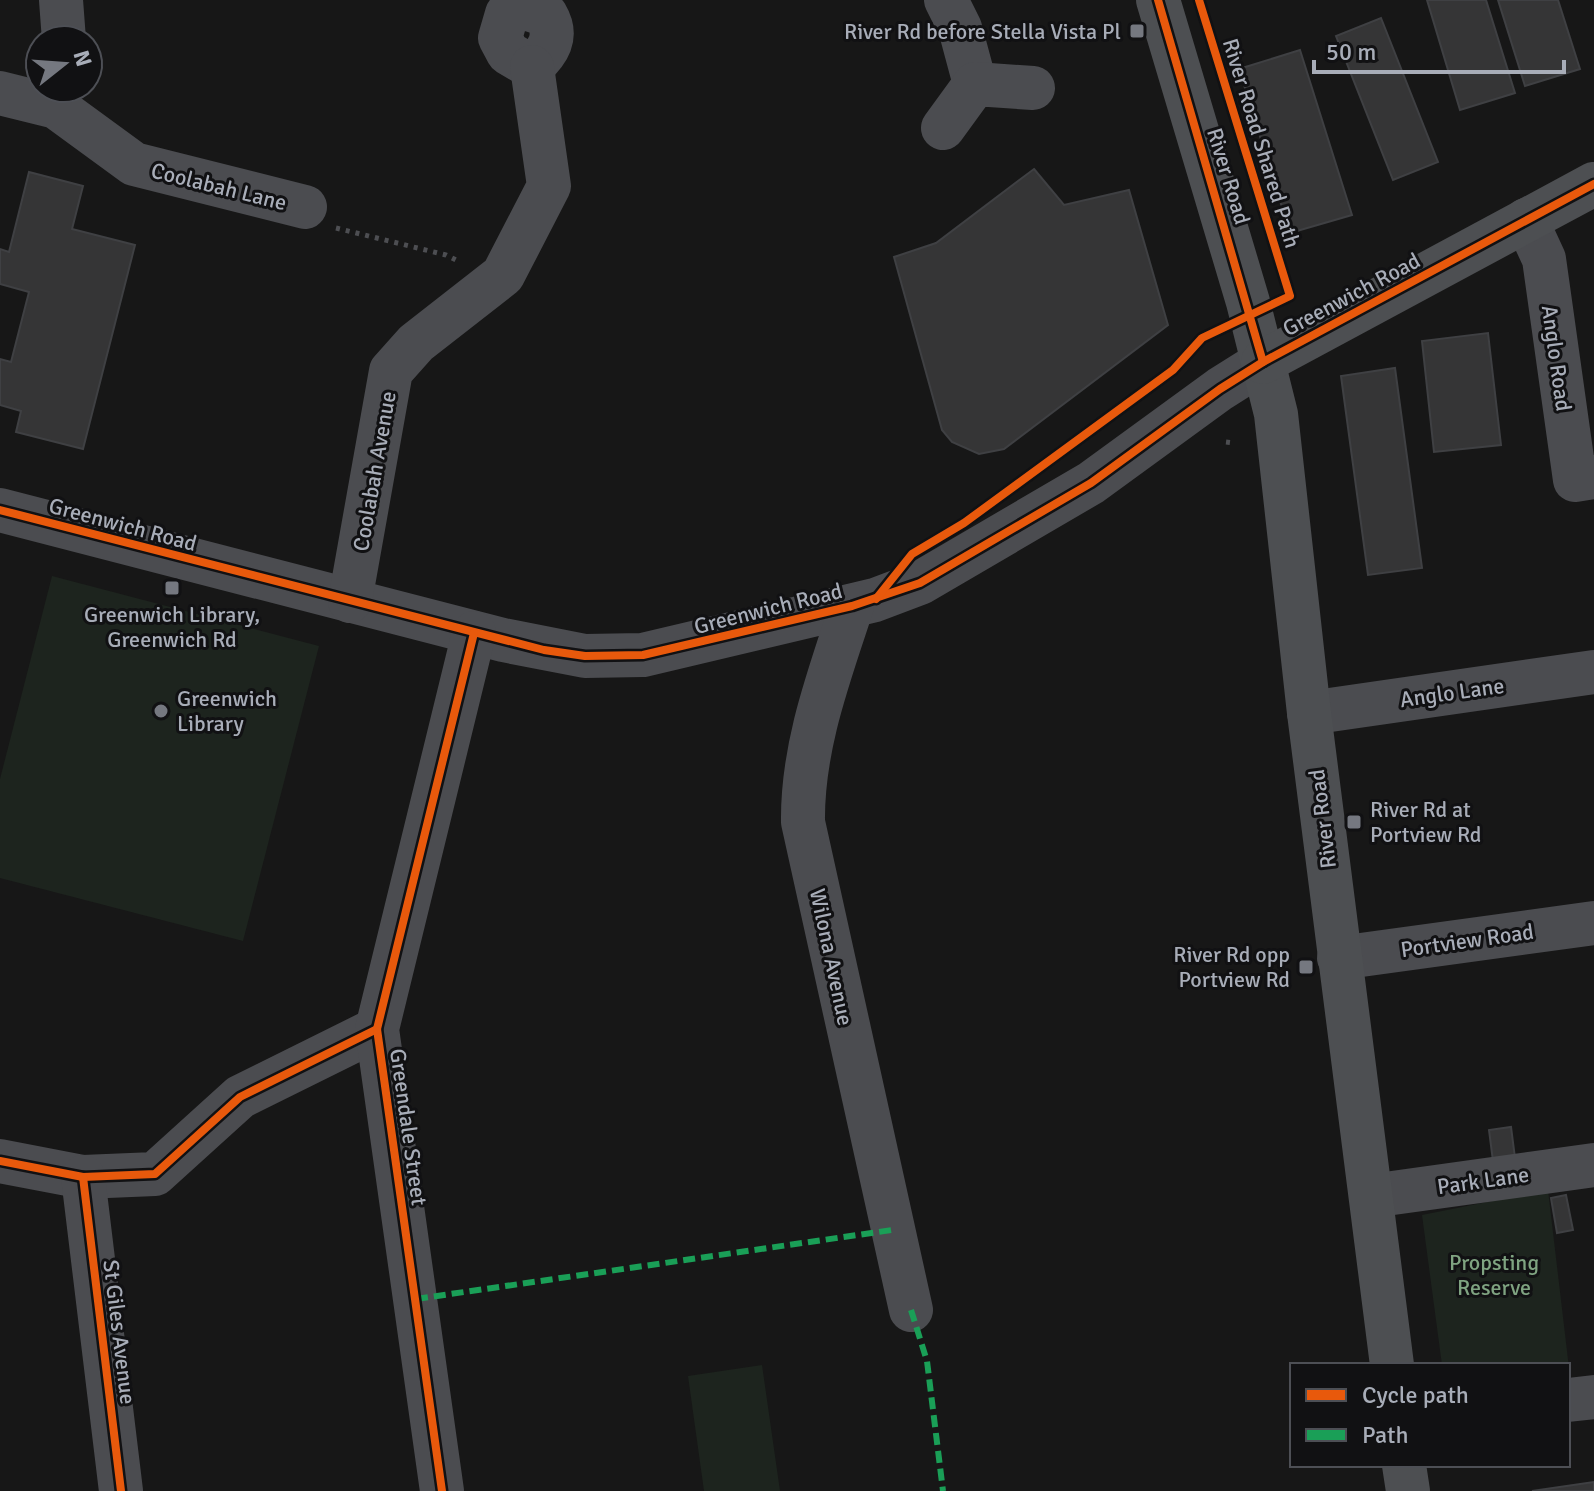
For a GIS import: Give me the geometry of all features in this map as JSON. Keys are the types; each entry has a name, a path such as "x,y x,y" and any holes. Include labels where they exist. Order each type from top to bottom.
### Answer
{"main road":[{"name":"River Road","path":"1158,0 1263,362 1279,430 1309,713 1392,1363"},
{"name":"Greenwich Road","path":"1263,362 1594,184"},
{"path":"1404,1467 1408,1491"}],"street":[{"path":"61,0 63,24"},
{"path":"946,0 960,28 975,84"},
{"name":"Coolabah Avenue","path":"350,601 391,371 416,343 503,275 549,186 532,67"},
{"path":"975,84 1033,88"},
{"path":"943,128 975,84"},
{"path":"0,93 24,95"},
{"name":"Coolabah Lane","path":"65,104 134,164 305,207"},
{"name":"Anglo Road","path":"1526,220 1544,259 1575,480 1594,477"},
{"name":"Greenwich Road","path":"0,510 474,633 585,656 643,655 852,606 920,583 1091,483 1213,394 1263,362"},
{"name":"Wilona Avenue","path":"852,606 809,746 802,784 803,822 911,1310"},
{"name":"Greendale Street","path":"442,1491 377,1029 474,633"},
{"name":"Anglo Lane","path":"1309,713 1594,672"},
{"name":"Portview Road","path":"1339,958 1594,923"},
{"path":"0,1161 83,1177 155,1174 240,1097 377,1029"},
{"name":"Park Lane","path":"1371,1196 1594,1165"},
{"name":"St Giles Avenue","path":"83,1177 121,1491"},
{"path":"1570,1400 1594,1397"}],"path":[{"path":"305,207 335,228 457,258"},
{"path":"1226,442 1234,443"}],"green space":[{"path":"52,576 319,646 243,941 0,878 0,779"},
{"name":"Propsting Reserve","path":"1548,1190 1568,1363 1442,1363 1422,1215"},
{"path":"762,1365 780,1491 704,1491 688,1376"}],"building":[{"path":"1427,0 1486,0 1515,93 1460,110"},
{"path":"1498,0 1558,0 1580,69 1525,86"},
{"path":"1381,18 1438,162 1393,180 1336,36"},
{"path":"1300,50 1352,215 1290,233 1239,69"},
{"path":"1034,169 1064,205 1129,190 1168,325 1004,449 979,454 952,442 942,430 894,257 936,243"},
{"path":"29,172 83,186 72,229 135,245 83,449 16,432 21,411 0,405 0,359 11,362 29,292 0,284 0,249 9,252"},
{"path":"1488,333 1501,445 1434,452 1422,341"},
{"path":"1395,368 1422,568 1368,575 1341,376"},
{"path":"1511,1127 1515,1158 1493,1161 1489,1130"},
{"path":"1566,1195 1573,1230 1557,1233 1551,1198"},
{"path":"1594,1482 1594,1491 1532,1491"}],"marked path":[{"path":"416,1299 892,1230"},
{"path":"911,1310 927,1361 943,1491"}],"cycle path":[{"path":"1158,0 1263,362"},
{"name":"River Road Shared Path","path":"876,599 912,554 964,523 1173,370 1202,338 1290,296 1199,0"},
{"path":"0,510 544,650 585,656 643,655 852,606 920,583 1091,483 1220,389 1263,362 1594,184"},
{"path":"442,1491 377,1029 474,633"},
{"path":"0,1161 83,1177 155,1174 240,1097 377,1029"},
{"path":"83,1177 121,1491"}],"place":[{"name":"River Rd before Stella Vista Pl","path":"1137,31"},
{"name":"Greenwich Library, Greenwich Rd","path":"172,588"},
{"name":"Greenwich Library","path":"161,711"},
{"name":"River Rd at Portview Rd","path":"1354,822"},
{"name":"River Rd opp Portview Rd","path":"1306,967"}]}
